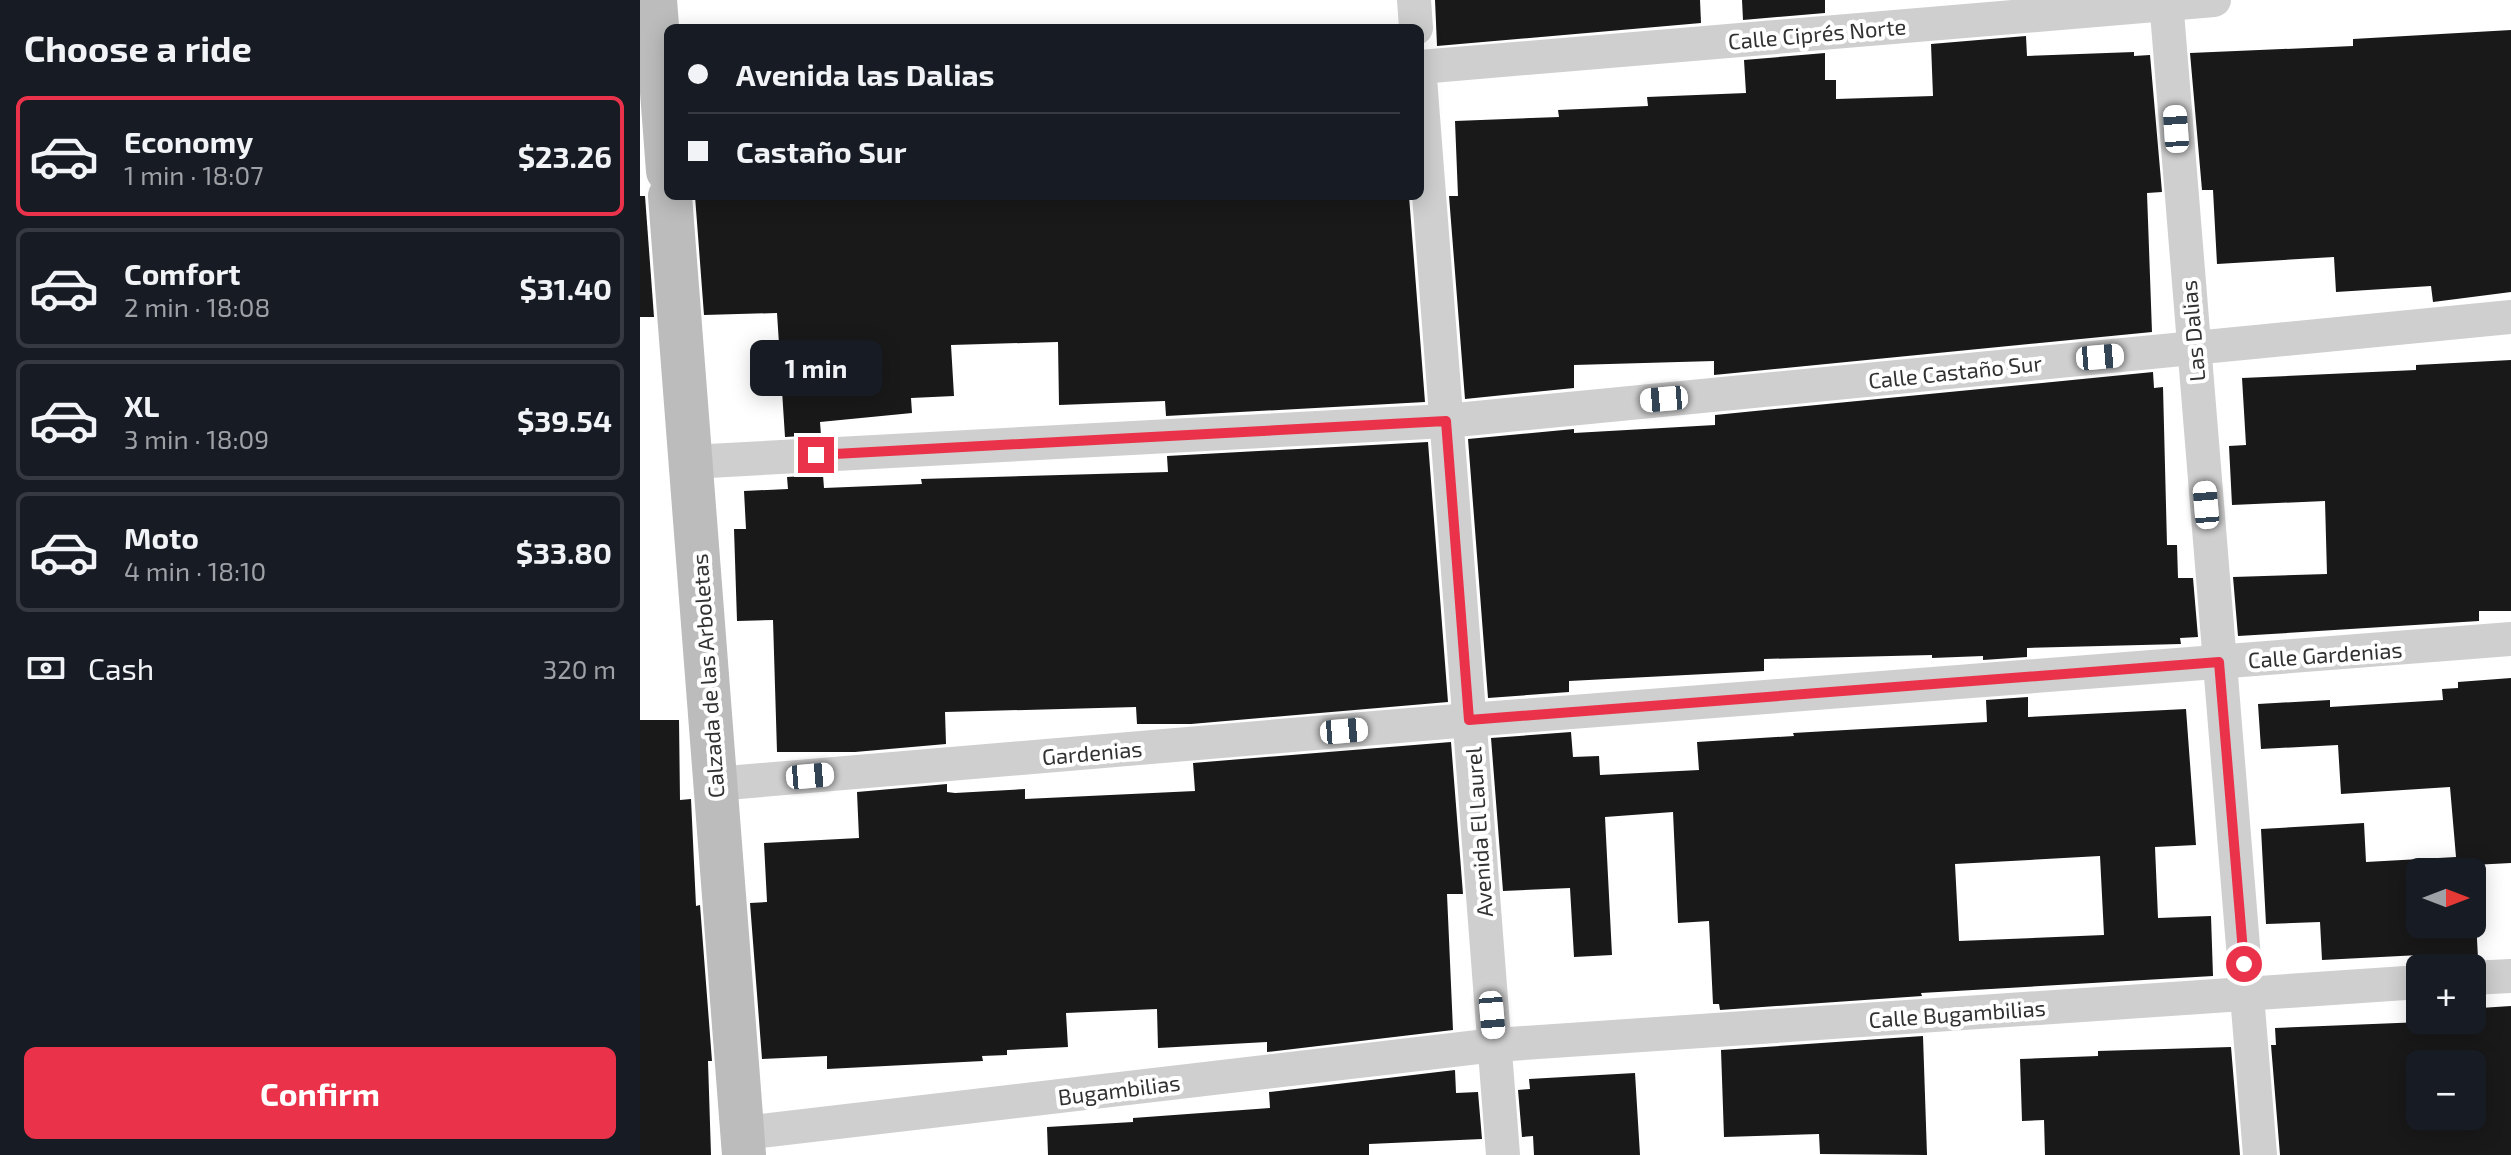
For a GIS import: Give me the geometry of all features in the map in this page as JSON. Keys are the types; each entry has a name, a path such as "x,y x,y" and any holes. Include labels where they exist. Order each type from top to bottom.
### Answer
{"street":[{"path":"655,0 664,109"},
{"path":"1414,0 1416,24"},
{"name":"Calle Ciprés Norte","path":"1424,67 2214,0"},
{"name":"Las Dalias","path":"2166,2 2260,1155"},
{"name":"Avenida El Laurel","path":"1424,131 1503,1155"},
{"name":"Calzada de las Arboletas","path":"670,200 743,1144"},
{"name":"Calle Castaño Sur","path":"690,462 1446,421 2511,317"},
{"name":"Calle Gardenias","path":"1469,720 2511,639"},
{"name":"Gardenias","path":"715,784 1469,720"},
{"path":"2486,977 2511,976"},
{"name":"Calle Bugambilias","path":"1495,1045 2406,983"},
{"name":"Bugambilias","path":"743,1144 1495,1045"}],"building":[{"path":"1435,0 1700,0 1701,23 1437,46"},
{"path":"1742,0 1825,0 1825,13 1743,20"},
{"path":"2511,30 2511,292 2433,302 2431,286 2336,292 2334,257 2217,264 2213,190 2202,190 2190,53 2353,46 2353,39"},
{"path":"2026,36 2027,56 2134,52 2134,56 2150,55 2162,192 2147,193 2152,332 1714,375 1714,361 1574,365 1574,388 1465,399 1449,196 1458,196 1455,121 1559,117 1558,110 1648,106 1647,97 1746,93 1744,60 1825,53 1825,80 1836,80 1836,99 1933,96 1931,44"},
{"path":"640,196 645,196 654,317 640,317"},
{"path":"695,200 1409,200 1425,402 1166,416 1165,401 1059,405 1058,342 951,345 954,396 911,398 912,413 820,422 821,435 785,437 777,313 704,315"},
{"path":"2511,360 2511,611 2479,611 2479,621 2238,636 2233,577 2327,574 2325,501 2232,505 2229,446 2246,445 2242,378 2416,370 2416,365"},
{"path":"2153,372 2154,388 2163,387 2167,545 2177,545 2178,578 2193,578 2198,637 2180,638 2181,644 2027,648 2027,657 1983,660 1983,656 1932,658 1932,655 1764,659 1764,671 1569,681 1569,692 1488,698 1468,439 1574,429 1574,433 1715,425 1715,415"},
{"path":"1428,442 1448,702 1191,724 1137,724 1136,707 945,712 946,744 855,752 777,752 773,620 737,621 734,529 746,529 744,491 788,489 787,477 823,475 824,488 922,484 921,479 1168,472 1167,456"},
{"path":"2511,678 2511,863 2486,864 2486,858 2438,858 2456,857 2450,787 2341,794 2338,745 2261,749 2258,704 2330,700 2330,707 2443,700 2442,689 2458,688 2458,682"},
{"path":"2028,697 2028,717 2186,709 2196,845 2155,847 2158,918 2211,916 2213,976 1921,993 1922,996 1720,1010 1719,1004 1713,1004 1709,921 1678,923 1673,812 1605,817 1612,955 1574,957 1570,888 1503,891 1491,738 1571,732 1573,757 1599,756 1600,775 1699,770 1697,742 1987,722 1986,700","holes":["2100,856 2104,935 1959,941 1955,864"]},
{"path":"640,720 679,720 680,800 691,799 696,906 700,905 712,1061 708,1061 711,1155 640,1155"},
{"path":"1451,742 1463,894 1447,894 1453,1030 1267,1052 1267,1042 1158,1048 1157,1009 1066,1013 1068,1047 1007,1050 1007,1055 982,1056 983,1061 827,1069 827,1056 762,1059 750,903 767,902 764,843 859,838 857,792 947,784 947,792 955,793 1025,789 1025,799 1195,791 1193,763"},
{"path":"2364,823 2366,862 2406,860 2406,938 2477,938 2478,954 2406,954 2322,960 2320,922 2266,924 2261,829"},
{"path":"2511,1006 2511,1155 2280,1155 2271,1045 2276,1045 2275,1028 2406,1023 2406,1034 2486,1034 2486,1008"},
{"path":"1923,1036 1927,1155 1820,1154 1819,1134 1724,1137 1721,1050"},
{"path":"2231,1047 2240,1155 2045,1155 2044,1120 2022,1121 2020,1059 2098,1056 2098,1051"},
{"path":"1455,1070 1456,1093 1478,1092 1482,1139 1369,1144 1369,1155 1048,1155 1047,1127 1270,1108 1269,1092"},
{"path":"1635,1073 1640,1155 1534,1155 1533,1136 1522,1137 1518,1090 1530,1089 1529,1079"}],"route":[{"path":"816,455 1446,421 1469,720 2219,662 2244,964"}]}
